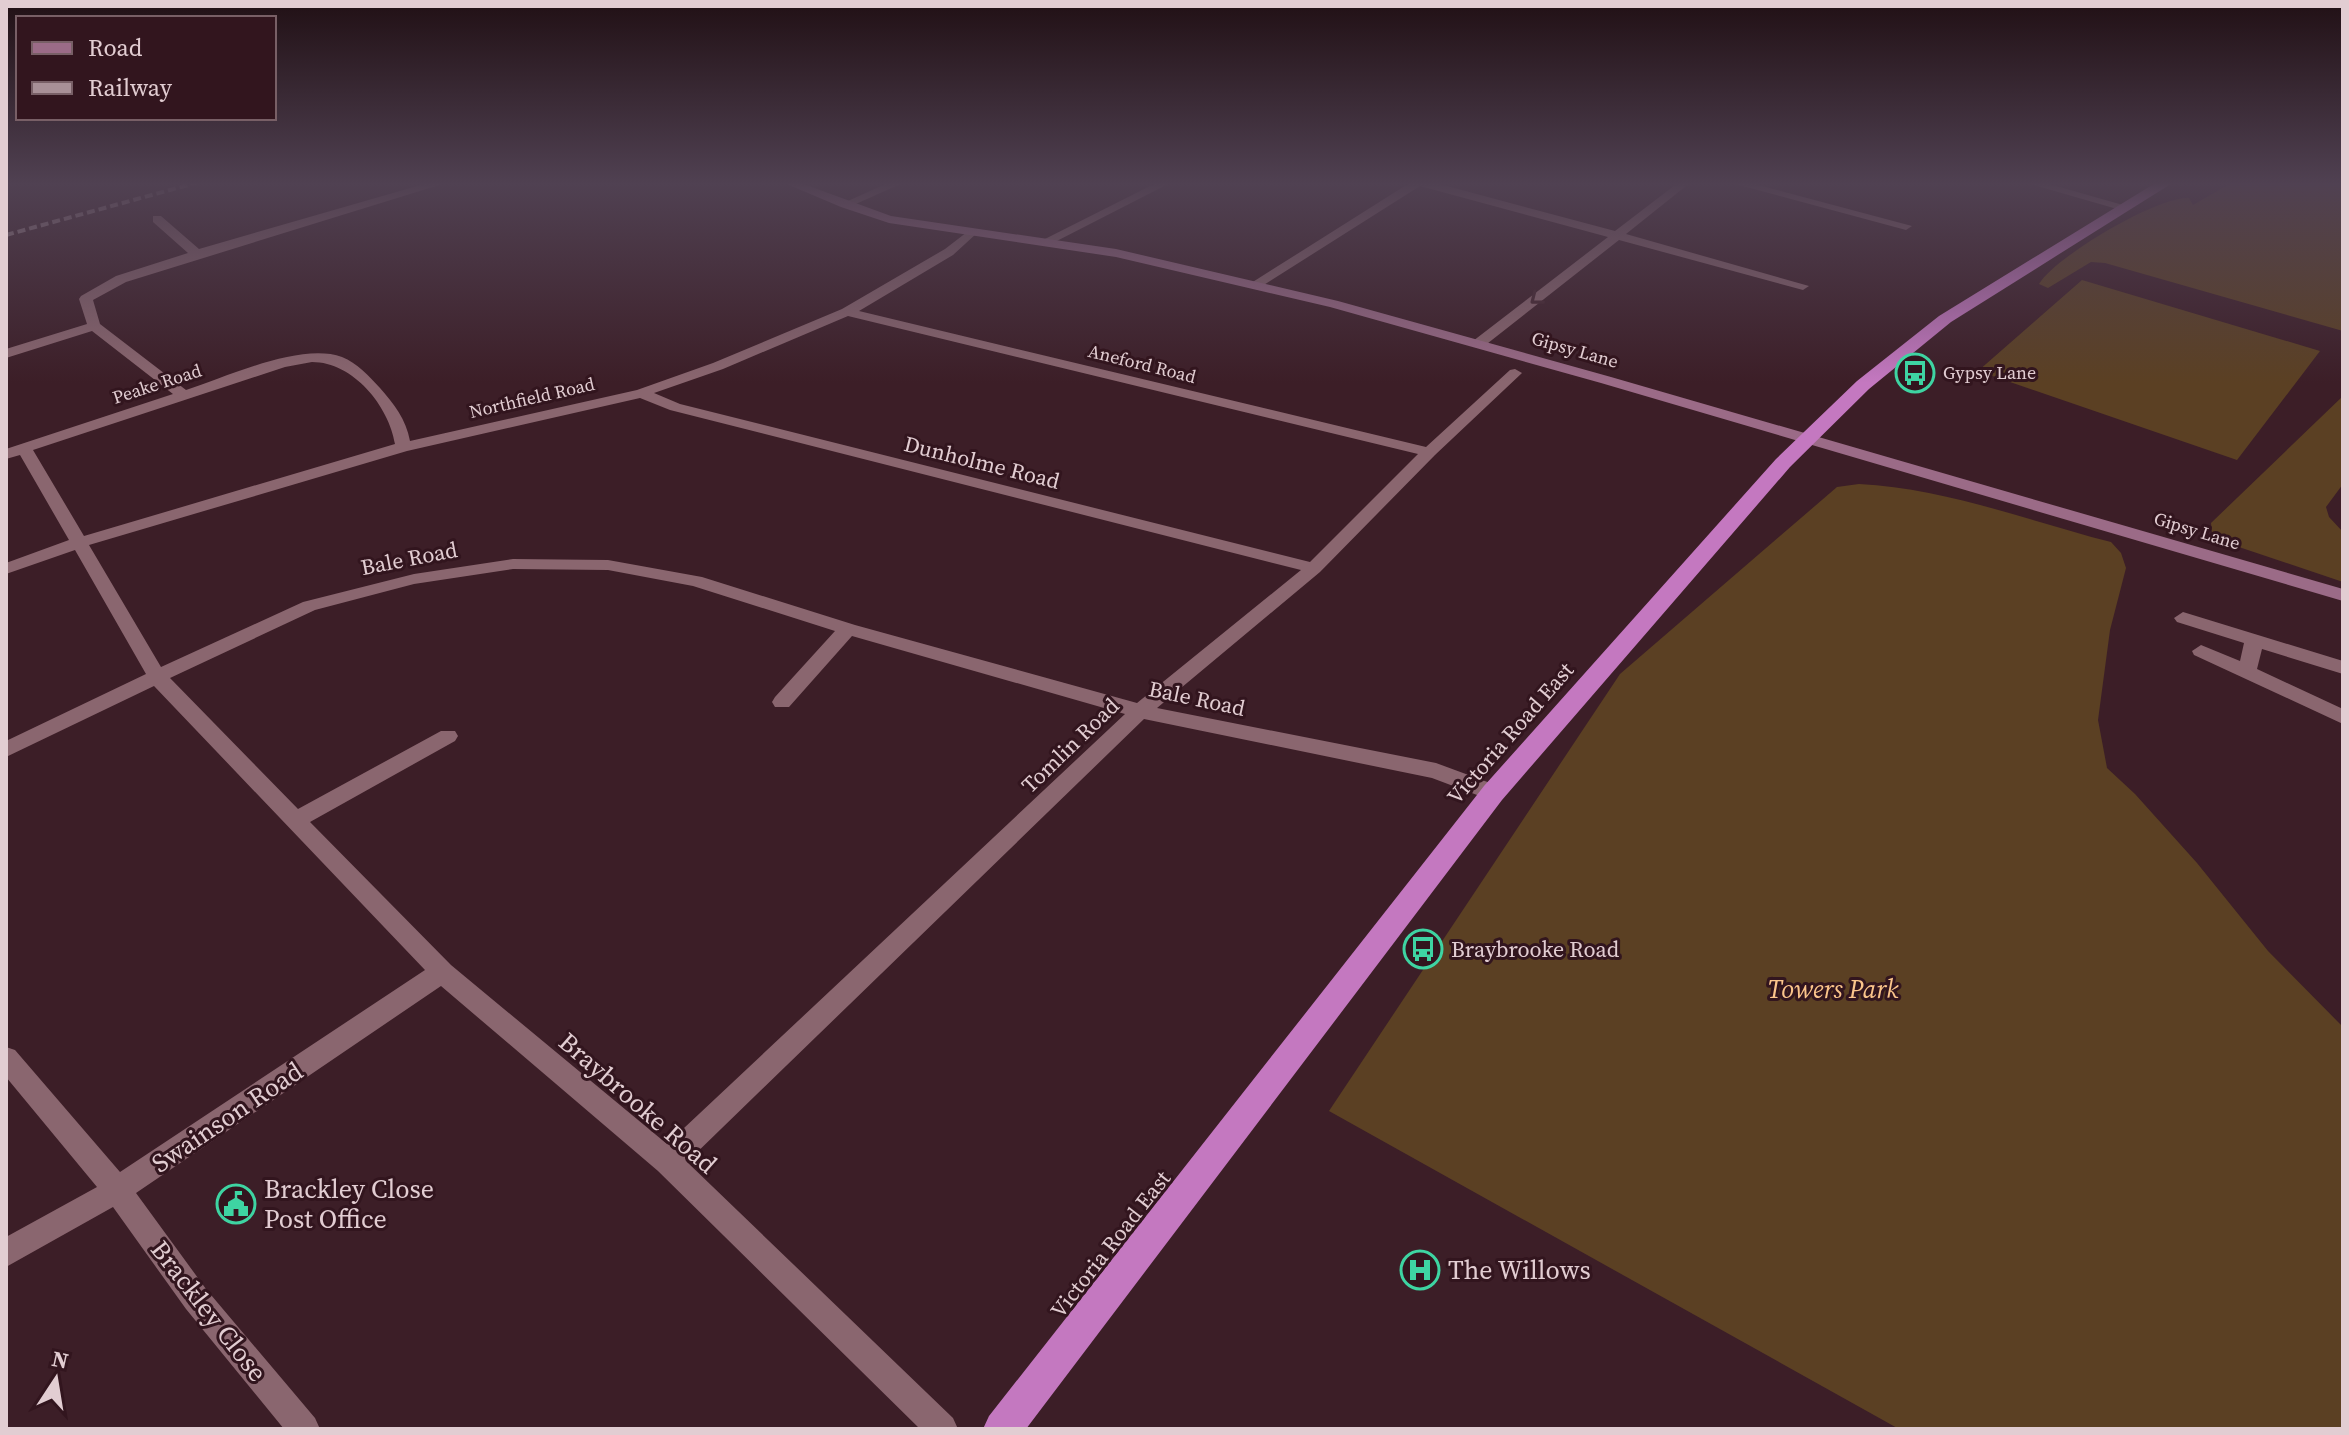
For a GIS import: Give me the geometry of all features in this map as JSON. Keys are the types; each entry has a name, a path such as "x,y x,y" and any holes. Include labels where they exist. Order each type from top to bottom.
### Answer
{"highway":[{"name":"Victoria Road East","path":"1002,1429 1493,793 1783,463 1863,385 1945,319 2057,249"}],"street":[{"path":"191,249 197,254"},
{"path":"185,396 94,326 86,299 121,279 214,249"},
{"name":"Northfield Road","path":"77,543 403,447 641,393 718,366 847,312 953,249"},
{"name":"Gipsy Lane","path":"1087,249 1254,285 1478,344 2343,595"},
{"path":"1254,285 1312,249"},
{"path":"1478,344 1600,249"},
{"path":"1669,249 1803,286"},
{"name":"Aneford Road","path":"847,312 1429,452"},
{"path":"6,354 94,326"},
{"name":"Peake Road","path":"15,451 280,364 321,357 344,361 356,368 400,421 403,447"},
{"name":"Tomlin Road","path":"668,1162 1140,711 1314,568 1429,452 1515,373"},
{"name":"Dunholme Road","path":"641,393 675,407 1314,568"},
{"name":"Braybrooke Road","path":"15,451 77,543 158,678 442,972 668,1162 942,1429"},
{"path":"6,569 77,543"},
{"name":"Bale Road","path":"6,750 244,634 309,606 414,579 513,564 608,565 696,581 848,629 1140,711 1436,771 1493,793"},
{"path":"2183,618 2343,668"},
{"path":"782,702 848,629"},
{"path":"2247,672 2254,640"},
{"path":"2201,651 2343,717"},
{"path":"297,819 448,736"},
{"name":"Swainson Road","path":"6,1253 117,1190 442,972"},
{"name":"Brackley Close","path":"6,1058 117,1190 196,1299 304,1429"}],"green space":[{"path":"2078,249 2343,249 2343,331 2105,263 2091,262 2048,288 2039,284"},
{"path":"2082,280 2320,351 2237,460 1978,371"},
{"path":"2343,396 2343,484 2326,507 2329,517 2343,532 2343,582 2230,544 2212,533 2211,523"},
{"name":"Towers Park","path":"1859,484 1923,492 1986,507 2111,542 2121,553 2126,568 2110,630 2098,720 2107,768 2135,794 2197,863 2268,951 2343,1027 2343,1429 1899,1429 1329,1111 1620,674 1837,487"}],"place":[{"name":"Gypsy Lane","path":"1915,373"},
{"name":"Braybrooke Road","path":"1423,949"},
{"name":"Brackley Close Post Office","path":"236,1204"},
{"name":"The Willows","path":"1420,1270"}]}
